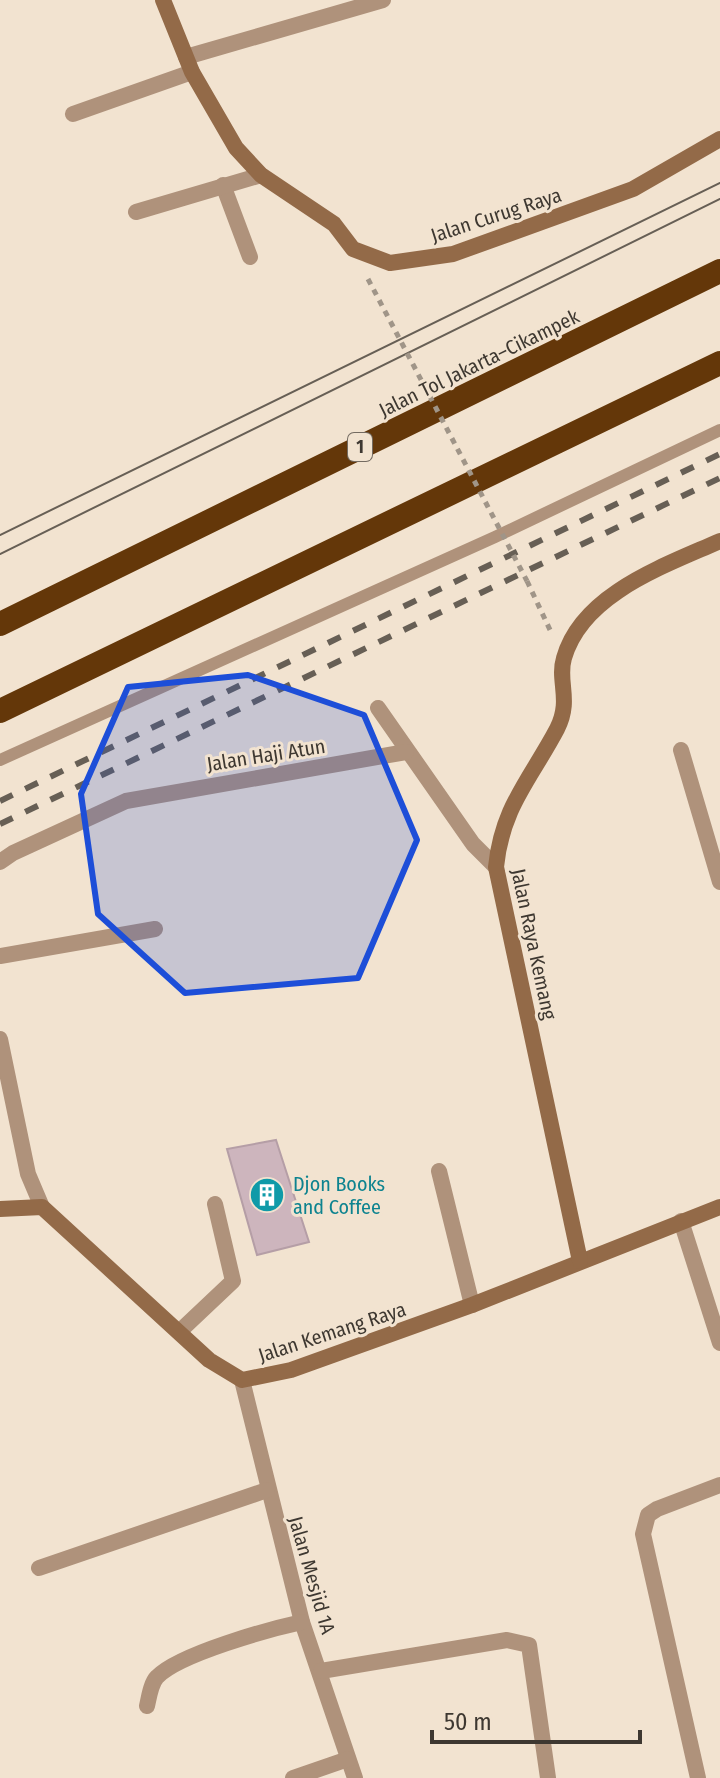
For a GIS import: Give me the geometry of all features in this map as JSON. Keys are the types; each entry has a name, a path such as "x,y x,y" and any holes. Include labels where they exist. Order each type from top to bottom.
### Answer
{"highway":[{"name":"Jalan Tol Jakarta–Cikampek","path":"0,624 720,271"},
{"path":"0,711 720,363"}],"street":[{"name":"Jalan Curug Raya","path":"163,0 189,64 220,125 261,175 334,224 353,249 390,263 453,254 633,189 720,139"},
{"path":"73,114 189,64 383,0"},
{"path":"136,212 261,175"},
{"path":"223,185 250,257"},
{"name":"Jalan Raya Kemang","path":"580,1261 496,867 505,816 565,711 562,663 571,633 601,603 679,559 720,541"},
{"path":"378,708 473,844 496,867"},
{"path":"681,750 720,882"},
{"name":"Jalan Haji Atun","path":"0,862 13,853 126,801 406,752"},
{"path":"0,956 155,929"},
{"path":"0,1039 28,1174 42,1207 0,1209"},
{"path":"439,1171 472,1305"},
{"path":"179,1332 233,1281 215,1204"},
{"name":"Jalan Kemang Raya","path":"42,1207 209,1360 242,1380 291,1370 472,1305 720,1207"},
{"path":"681,1221 720,1343"},
{"name":"Jalan Mesjid 1A","path":"242,1380 302,1622 355,1778"},
{"path":"698,1778 643,1534 648,1515 657,1509 720,1485"},
{"path":"39,1568 267,1490"},
{"path":"147,1706 155,1678 175,1664 271,1629 302,1622"},
{"path":"321,1671 507,1640 529,1645 534,1660 548,1778"},
{"path":"293,1778 348,1759"}],"lane":[{"path":"0,760 495,537 720,430"}],"path":[{"path":"368,279 527,581 562,663"}],"highlighted area":[{"path":"248,675 364,715 417,840 358,978 185,993 98,914 81,794 128,687"}],"building":[{"name":"Djon Books and Coffee","path":"276,1140 309,1242 257,1255 227,1149"}],"tram line":[{"path":"0,535 720,183"},
{"path":"0,554 720,199"}],"railway":[{"path":"0,801 720,454"},
{"path":"0,824 720,478"}],"place":[{"name":"Djon Books and Coffee","path":"267,1195"}]}
